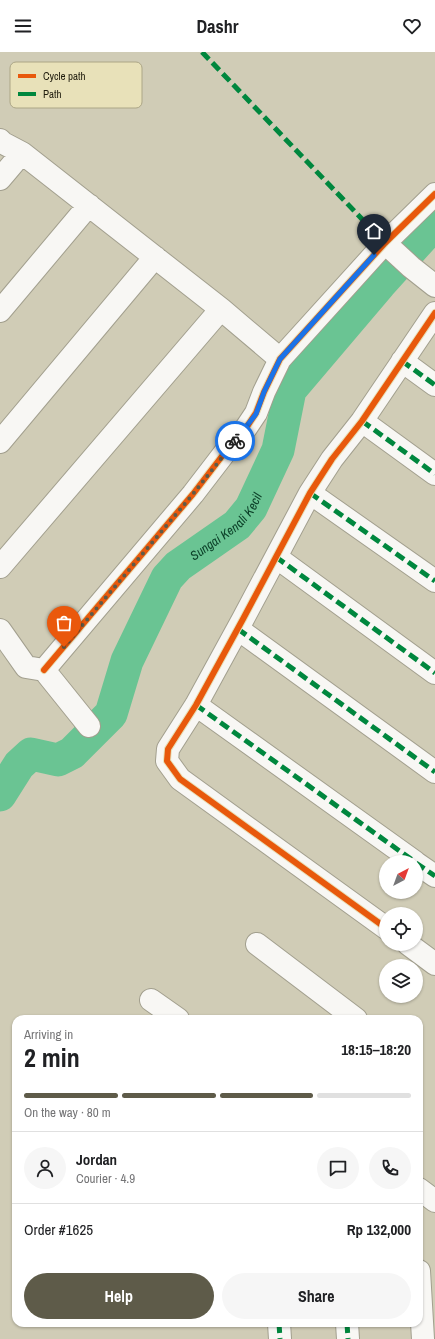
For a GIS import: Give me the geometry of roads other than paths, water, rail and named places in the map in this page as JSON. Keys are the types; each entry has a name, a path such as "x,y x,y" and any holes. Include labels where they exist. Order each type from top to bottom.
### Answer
{"street":[{"path":"0,140 22,153 155,256 280,359"},
{"path":"0,179 22,153"},
{"path":"44,670 193,494 246,428 256,414 264,392 280,359 389,247 435,194"},
{"path":"0,311 89,205"},
{"path":"389,247 435,286"},
{"path":"0,442 155,256"},
{"path":"0,567 221,309"},
{"path":"379,923 180,779 167,761 168,749 196,705 310,493 332,459 362,421 435,313"},
{"path":"402,361 435,385"},
{"path":"362,421 435,474"},
{"path":"310,493 435,581"},
{"path":"276,557 435,673"},
{"path":"238,629 435,772"},
{"path":"0,630 26,666 44,670 89,726"},
{"path":"196,705 406,855"},
{"path":"423,867 435,876"},
{"path":"257,944 351,1015"},
{"path":"417,951 435,964"},
{"path":"151,1000 172,1015"},
{"path":"423,1192 435,1201"},
{"path":"278,1327 280,1339"},
{"path":"347,1327 348,1339"},
{"path":"422,1327 423,1339"}],"waterway":[{"name":"Sungai Kenali Kecil","path":"0,795 19,765 31,754 58,760 72,753 111,714 127,661 167,578 178,566 237,525 251,508 278,450 290,390 380,284 435,223"}]}
